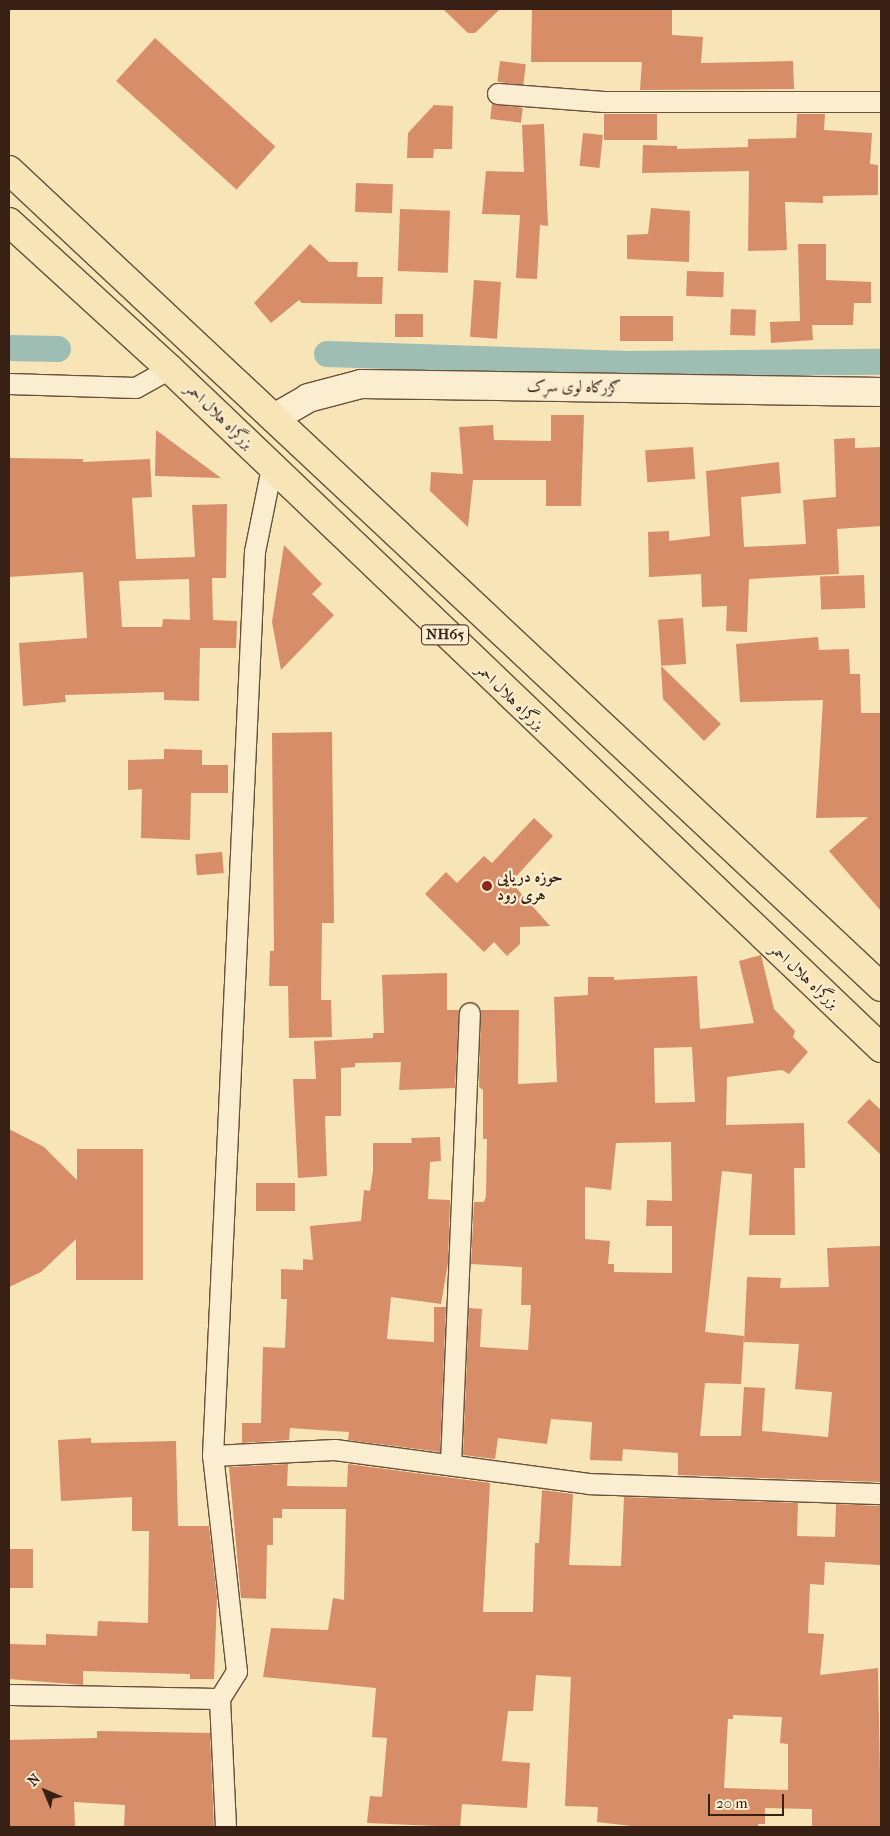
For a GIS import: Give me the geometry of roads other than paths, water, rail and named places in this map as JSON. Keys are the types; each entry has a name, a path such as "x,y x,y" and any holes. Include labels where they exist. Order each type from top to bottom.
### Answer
{"highway":[{"name":"NH65","path":"9,170 881,987"},
{"name":"بزرگراه هلال احمر","path":"9,222 170,369 881,1048"}],"street":[{"path":"498,94 604,102 881,102"},
{"path":"9,384 136,388 170,369"},
{"name":"ګزرګاه لوی سړک","path":"274,418 308,398 361,384 881,392"},
{"path":"226,1827 220,1698 237,1672 213,1456 255,552 272,468"},
{"path":"451,1464 470,1013"},
{"path":"213,1456 335,1450 451,1464 589,1484 881,1494"},
{"path":"9,1695 220,1698"}],"waterway":[{"path":"9,348 58,349"},
{"path":"327,354 627,364 881,362"}],"place":[{"name":"حوزه دریایی هری رود","path":"487,886"}]}
